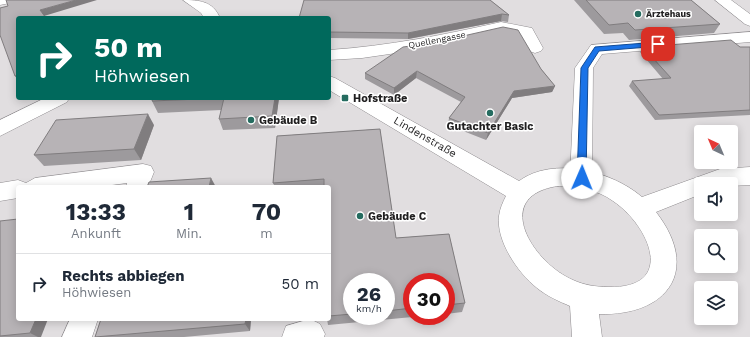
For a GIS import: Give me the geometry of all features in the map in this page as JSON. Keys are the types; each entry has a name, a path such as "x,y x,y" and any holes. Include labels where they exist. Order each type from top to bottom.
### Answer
{"street":[{"path":"0,1 5,0"},
{"path":"190,0 203,8 212,16"},
{"path":"722,0 750,21"},
{"name":"Quellengasse","path":"331,55 362,53 431,43 501,27 526,31 535,48"},
{"path":"582,178 584,68 597,49 750,37"},
{"name":"Lindenstraße","path":"331,83 521,193"},
{"path":"1,124 55,100"},
{"path":"49,185 143,172 138,185"},
{"path":"735,177 750,176"},
{"path":"558,177 582,178 602,185 622,195 639,208 654,227 663,248 664,269 654,286 636,298 612,303 583,298 556,286 533,268 517,248 511,227 511,220 512,208 521,193 537,181 558,177"},
{"path":"639,208 694,187"},
{"path":"0,192 16,189"},
{"path":"583,298 588,337"},
{"path":"77,337 83,321"}],"building":[{"path":"6,0 76,0 40,10 44,16 16,16 15,76 0,35 0,8 8,6"},
{"path":"304,0 490,0 509,15 502,14 408,33 331,32 331,16 300,16"},
{"name":"Ärztehaus","path":"586,0 691,0 720,24 635,30 628,23 609,25"},
{"path":"503,27 518,30 541,69 555,86 514,91 488,133 449,118 465,97 417,71 394,88 365,73 403,47 432,43"},
{"path":"731,40 740,47 750,47 750,110 659,115 632,81 671,78 643,47"},
{"path":"152,100 176,100 152,101"},
{"path":"224,100 275,100 272,116 219,119"},
{"path":"148,114 134,149 34,155 56,120"},
{"name":"Gebäude C","path":"380,129 396,238 449,234 465,303 455,304 455,273 403,273 403,309 395,310 395,273 343,273 343,315 331,316 331,185 324,185 324,179 273,183 277,136"},
{"path":"211,178 209,185 148,185 149,182"},
{"path":"16,219 16,321 35,321 30,333 0,336 0,221"},
{"path":"100,321 246,321 245,324 95,337"}],"place":[{"name":"Ärztehaus","path":"638,14"},
{"name":"Hofstraße","path":"345,98"},
{"name":"Gutachter Basic","path":"490,113"},
{"name":"Gebäude B","path":"251,120"},
{"name":"Gebäude C","path":"360,216"}],"route":[{"path":"582,178 584,68 597,49 658,44"}]}
